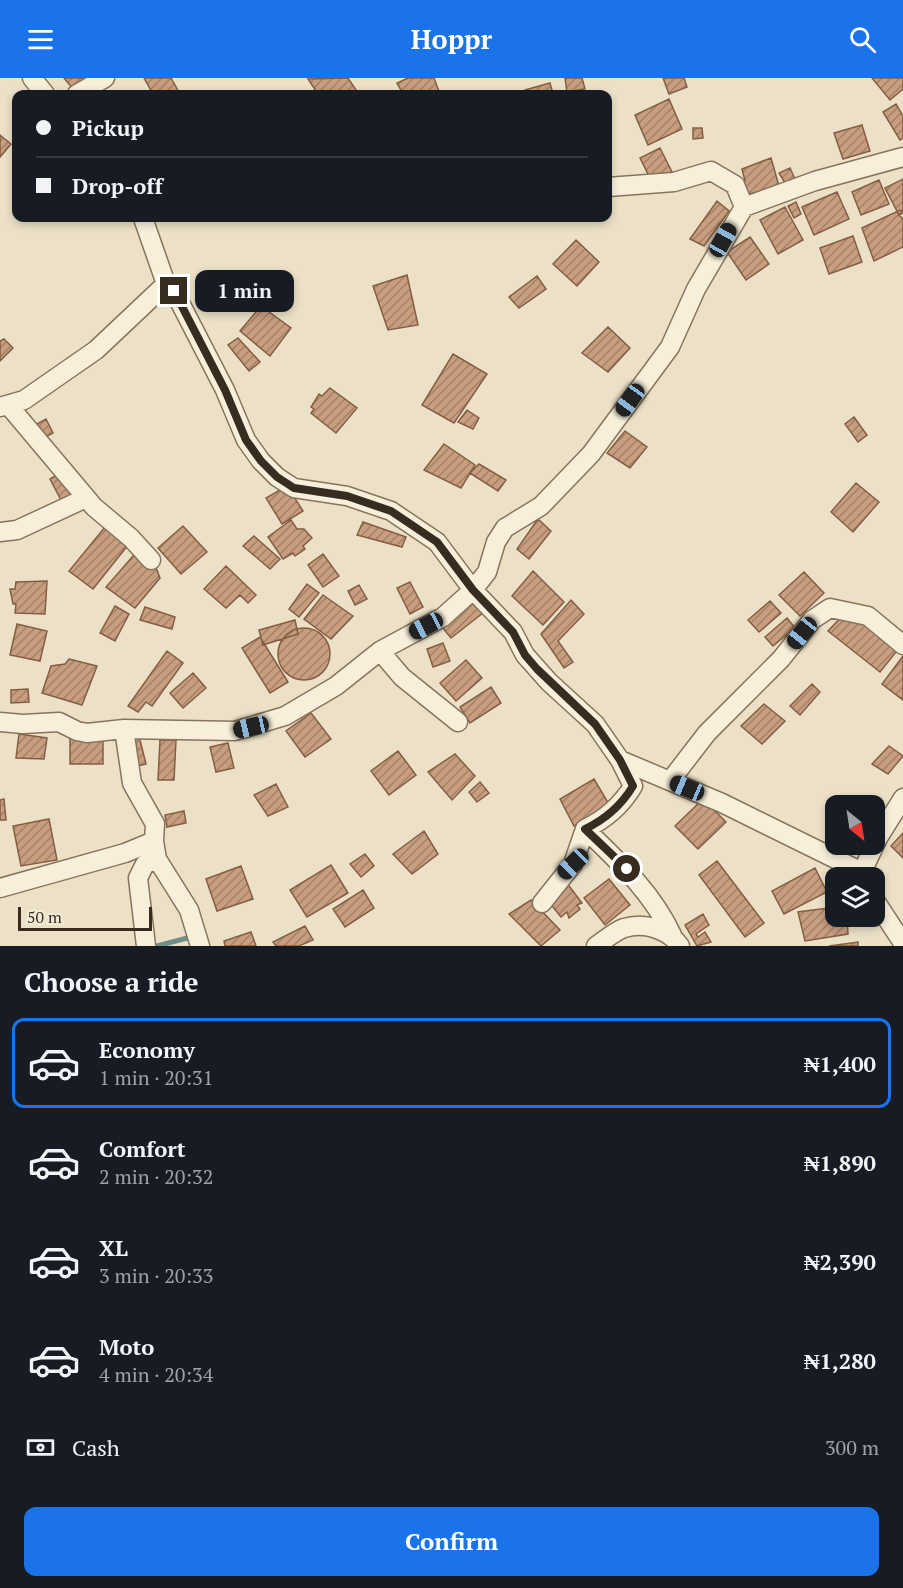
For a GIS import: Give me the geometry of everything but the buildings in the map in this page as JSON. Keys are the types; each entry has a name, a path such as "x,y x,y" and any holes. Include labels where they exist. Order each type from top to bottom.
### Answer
{"street":[{"path":"32,78 42,90"},
{"path":"84,90 105,78"},
{"path":"0,722 59,722 87,733 124,729 235,731 268,723 336,686 380,651 443,617 473,590 487,572 496,542 506,528 541,506 591,454 670,347 696,289 744,207 815,181 903,157"},
{"path":"612,187 674,182 711,171 735,185 744,207"},
{"path":"144,222 166,284 174,291 225,390 246,440 277,477 294,488 347,496 391,511 437,542 473,590 513,632 525,655 549,682 595,724 620,760 633,786 623,802 599,822 585,829 573,864 542,903"},
{"path":"151,560 86,498 4,407 24,400 96,350 166,284"},
{"path":"0,532 17,530 86,498"},
{"path":"670,781 707,733 781,659 812,620 830,608 868,616 903,645"},
{"path":"380,651 402,677 458,722"},
{"path":"124,729 132,783 155,824 155,850 189,910 200,946"},
{"path":"620,760 722,803 849,867"},
{"path":"866,867 878,838 903,798"},
{"path":"585,829 627,869 662,914 676,940"},
{"path":"0,888 125,853 155,850"},
{"path":"146,946 138,878 155,850"},
{"path":"885,915 903,943"},
{"path":"596,946 622,928 637,926 676,940"}],"waterway":[{"path":"157,946 195,936"}],"route":[{"path":"174,291 225,390 246,440 261,461 277,477 294,488 347,496 391,511 437,542 473,590 513,632 525,655 537,669 595,724 620,760 633,786 623,802 599,822 585,829 612,852 627,869"}]}
